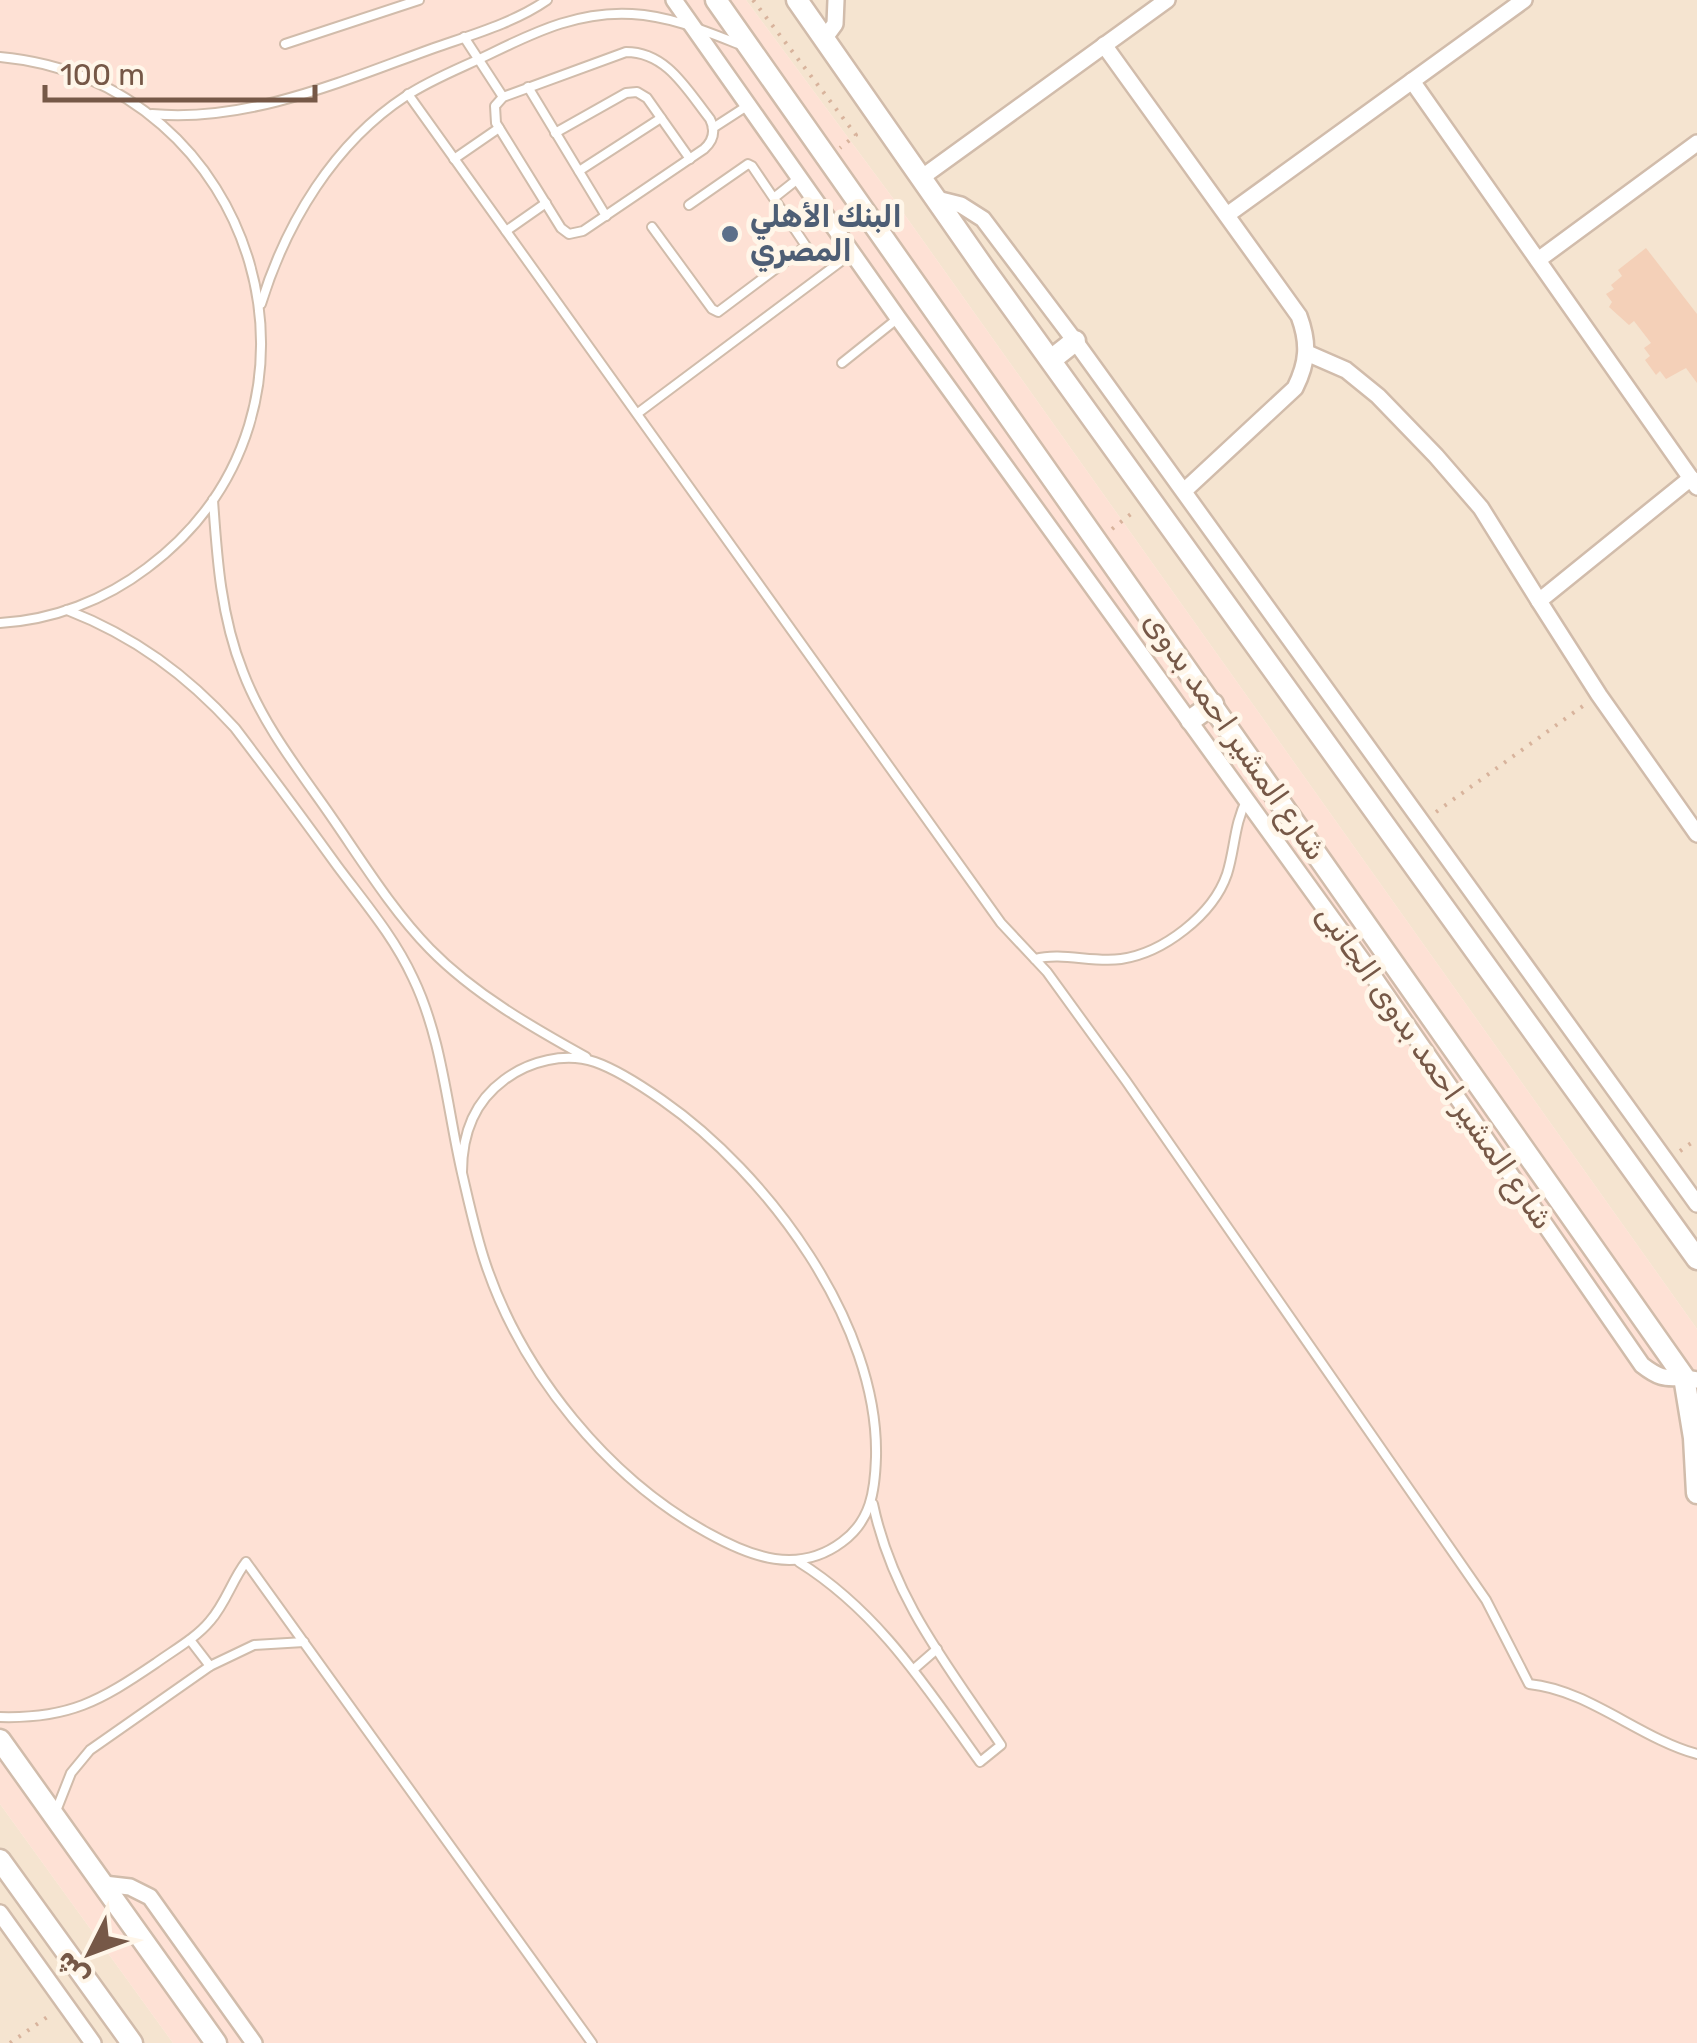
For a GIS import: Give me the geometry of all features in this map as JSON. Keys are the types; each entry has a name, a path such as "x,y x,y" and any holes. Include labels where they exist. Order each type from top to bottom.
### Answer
{"street":[{"name":"شارع المشير احمد بدوى الجانبى","path":"674,0 898,318 1191,720 1642,1365 1671,1381 1691,1378"},
{"name":"شارع المشير احمد بدوى","path":"716,0 1691,1378 1697,1493"},
{"path":"798,0 921,178 1642,1177 1697,1259"},
{"path":"824,39 835,24 836,0"},
{"path":"921,178 1167,0"},
{"path":"1226,216 1524,0"},
{"path":"1104,45 1298,316 1305,334 1307,353 1295,388 1184,491"},
{"path":"1412,81 1694,482 1538,601"},
{"path":"1538,260 1697,143"},
{"path":"936,199 962,205 983,220 1076,341 1697,1204"},
{"path":"1051,360 1076,341"},
{"path":"1307,353 1356,379 1436,456 1481,508 1599,695 1697,834"},
{"path":"1191,720 1213,704"},
{"path":"0,1740 8,1760 104,1884 216,2043"},
{"path":"0,1860 132,2043"},
{"path":"104,1884 130,1886 150,1897 254,2043"},
{"path":"0,1913 93,2043"}],"lane":[{"path":"284,44 420,0"},
{"path":"149,114 199,116 249,108 464,37 547,0"},
{"path":"260,308 280,252 309,198 353,142 408,94 546,27 588,16 641,15 694,26 751,49"},
{"path":"464,37 503,97"},
{"path":"638,52 670,69 713,128 708,145 690,159 579,234 569,234 561,228 499,128 494,111 503,97 528,87 614,55 638,52"},
{"path":"0,57 74,73 100,84 149,114 191,153 224,200 248,252 260,308 261,366 250,422 228,476 188,531 160,559 116,589 67,610 0,623"},
{"path":"528,87 606,216"},
{"path":"556,133 626,93 642,95 690,159"},
{"path":"408,94 1001,924 1035,959 1126,1081 1468,1574 1502,1627 1529,1684 1568,1694 1652,1737 1697,1754"},
{"path":"713,128 750,104"},
{"path":"579,171 661,118"},
{"path":"454,159 499,128"},
{"path":"652,227 718,312 806,246 756,170 748,164 689,205"},
{"path":"775,197 799,178"},
{"path":"506,231 546,203"},
{"path":"638,413 852,253"},
{"path":"842,363 898,318"},
{"path":"213,500 220,587 234,644 256,700 284,748 398,910 431,949 469,982 514,1014 652,1093 710,1136 762,1190 803,1246 835,1303 865,1378 876,1439 872,1499 893,1576 1002,1745 980,1762 914,1669 861,1608 798,1561"},
{"path":"67,610 146,649 215,706 391,939 416,983 432,1030 485,1262 509,1320 542,1375 583,1428 646,1491 691,1524 766,1559 798,1561 838,1546 860,1525 872,1499"},
{"path":"1035,959 1052,956 1116,960 1142,954 1166,942 1198,917 1216,896 1228,871 1236,822 1247,799"},
{"path":"462,1172 464,1138 470,1122 500,1082 544,1061 562,1058 594,1062"},
{"path":"0,1717 50,1716 94,1703 190,1640 220,1608 246,1562 592,2043"},
{"path":"190,1640 210,1666"},
{"path":"54,1816 71,1773 90,1750 210,1666 254,1645 304,1642"},
{"path":"914,1669 937,1649"}],"path":[{"path":"753,0 856,135 828,158"},
{"path":"1097,541 1136,509"},
{"path":"1420,823 1599,695"},
{"path":"10,2043 65,2004"}],"shaded area":[{"path":"0,0 746,0 892,197 1697,1329 1697,2043 173,2043 0,1804"},
{"path":"746,0 1697,0 1697,1329 892,197"},
{"path":"0,1804 173,2043 0,2043"}],"building":[{"path":"1646,248 1697,314 1697,383 1686,368 1666,379 1660,371 1656,375 1645,360 1650,356 1644,348 1651,343 1634,321 1629,325 1609,307 1612,302 1606,294 1622,276 1618,270"}],"place":[{"name":"البنك الأهلي المصري","path":"730,234"}]}
